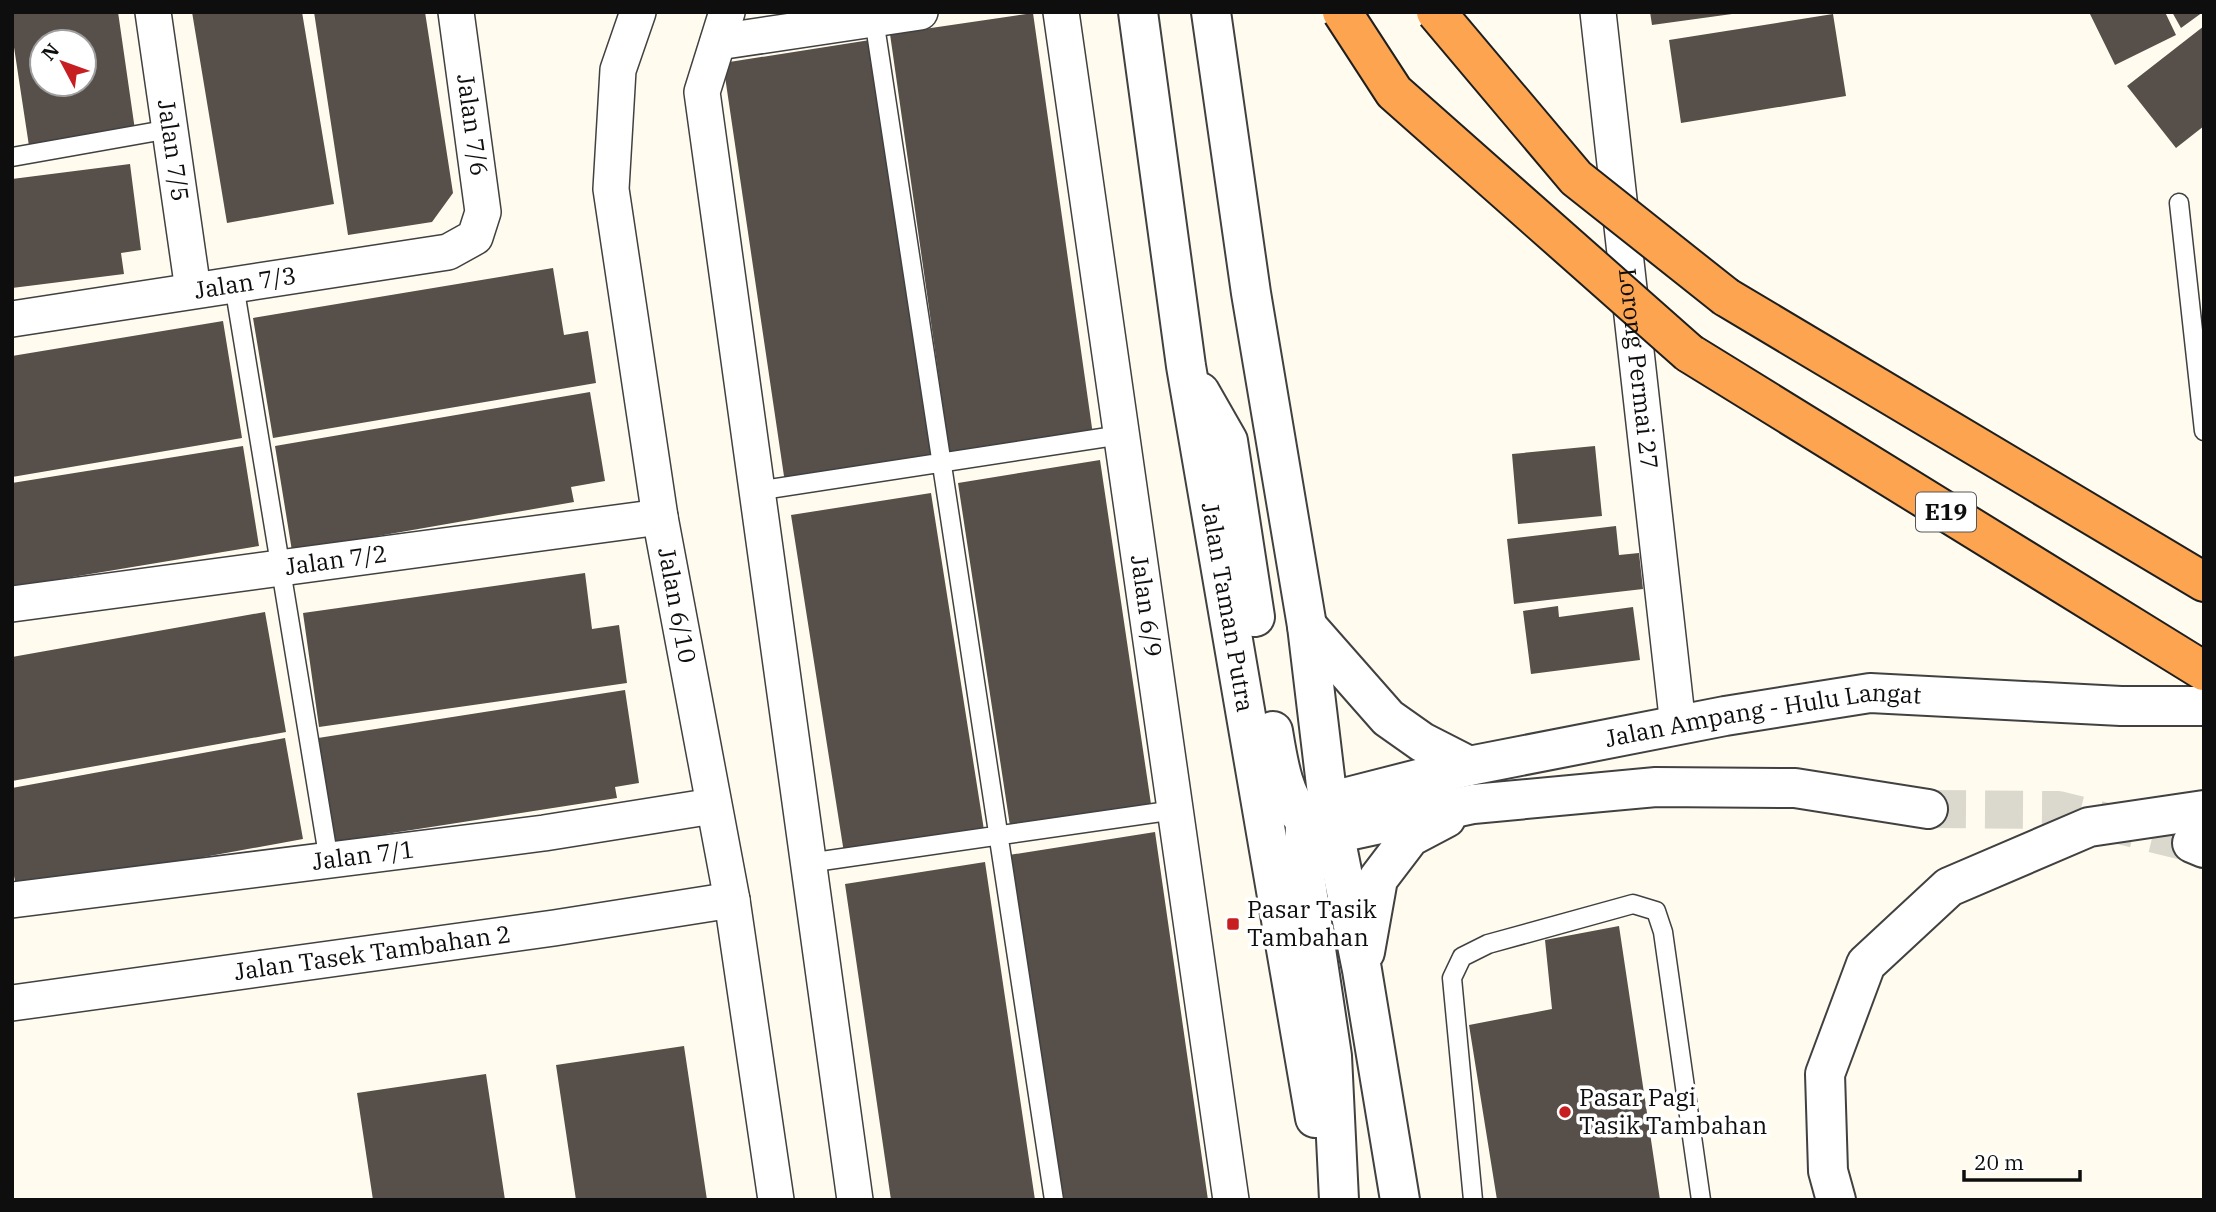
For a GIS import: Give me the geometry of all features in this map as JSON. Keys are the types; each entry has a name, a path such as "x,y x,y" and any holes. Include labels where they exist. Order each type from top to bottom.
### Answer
{"highway":[{"name":"E19","path":"1342,12 1394,92 1689,353 2204,671"},
{"path":"1436,12 1576,178 1726,297 2204,582"}],"street":[{"name":"Jalan 7/5","path":"153,12 193,290"},
{"name":"Jalan 7/6","path":"456,12 484,212 475,237"},
{"name":"Jalan 6/10","path":"638,12 618,70 611,189 660,517 732,900 776,1200"},
{"path":"855,1200 702,92 723,27 874,19 920,12"},
{"name":"Jalan 6/9","path":"1061,12 1231,1200"},
{"path":"1133,12 1149,83"},
{"name":"Jalan Taman Putra","path":"1139,12 1186,366 1328,1200"},
{"path":"1211,12 1251,293 1307,626 1322,819 1362,970 1400,1200"},
{"name":"Lorong Permai 27","path":"1598,12 1678,726"},
{"name":"Jalan 7/3","path":"12,319 448,252 475,237"},
{"path":"1186,366 1228,441 1279,765 1289,795 1322,819"},
{"name":"Jalan 7/2","path":"12,604 660,517"},
{"path":"1307,626 1388,718 1422,742 1469,766"},
{"name":"Jalan Ampang - Hulu Langat","path":"1322,819 1469,766 1870,692 2121,706 2204,706"},
{"name":"Jalan Ampang - Hulu Langat","path":"1322,819 1656,787 1795,788 1928,809"},
{"path":"1362,970 1378,880 1410,837 1473,804"},
{"name":"Jalan 7/1","path":"12,900 544,833 713,806"},
{"path":"1322,819 1304,869 1332,1056 1339,1200"},
{"path":"1836,1200 1828,1171 1825,1073 1866,964 1949,887 2089,827 2200,834"},
{"name":"Jalan Tasek Tambahan 2","path":"12,1003 554,928 732,900"}],"lane":[{"path":"874,19 1054,1200"},
{"path":"12,157 170,129"},
{"path":"2179,203 2204,431"},
{"path":"234,285 330,861"},
{"path":"757,491 1121,435"},
{"path":"808,863 1175,810"},
{"path":"1473,1200 1452,978 1462,957 1488,944 1633,904 1656,911 1663,932 1702,1200"}],"building":[{"path":"12,12 118,12 135,130 29,146 12,34"},
{"path":"192,12 302,12 334,204 227,223"},
{"path":"314,12 425,12 453,193 432,222 348,235"},
{"path":"1650,12 1732,12 1732,14 1652,25"},
{"path":"2089,12 2165,12 2176,35 2115,65"},
{"path":"2172,12 2203,12 2181,28"},
{"path":"1033,13 1093,435 950,456 890,34"},
{"path":"1833,14 1846,96 1681,123 1669,40"},
{"path":"2204,26 2204,126 2176,148 2127,86"},
{"path":"870,40 932,459 785,483 723,63"},
{"path":"130,164 141,250 121,253 124,274 12,288 12,179"},
{"path":"553,268 564,335 588,331 596,383 273,438 253,318"},
{"path":"223,321 242,438 12,477 12,356"},
{"path":"590,392 605,481 571,487 574,502 292,551 275,446"},
{"path":"243,446 259,546 12,587 12,483"},
{"path":"1595,446 1602,516 1518,524 1512,454"},
{"path":"1100,460 1151,804 1010,826 958,483"},
{"path":"931,493 984,830 844,853 791,515"},
{"path":"1616,526 1619,555 1639,553 1643,589 1514,604 1507,539"},
{"path":"585,573 592,629 619,625 627,683 319,727 303,613"},
{"path":"1558,606 1559,617 1633,607 1640,660 1531,674 1523,611"},
{"path":"265,612 286,732 12,781 12,657"},
{"path":"625,690 639,783 615,787 617,798 334,842 318,738"},
{"path":"285,738 303,839 17,891 12,866 12,788"},
{"path":"1155,832 1208,1200 1059,1200 1009,855"},
{"path":"985,862 1035,1200 891,1200 845,884"},
{"name":"Pasar Pagi Tasik Tambahan","path":"1619,926 1660,1200 1497,1200 1469,1025 1552,1009 1545,940"},
{"path":"684,1046 707,1200 576,1200 556,1065"},
{"path":"486,1074 505,1200 373,1200 357,1093"}],"tunnel":[{"path":"1928,809 2058,810 2192,843"}],"place":[{"name":"Pasar Tasik Tambahan","path":"1233,924"},
{"name":"Pasar Pagi Tasik Tambahan","path":"1565,1112"}]}
